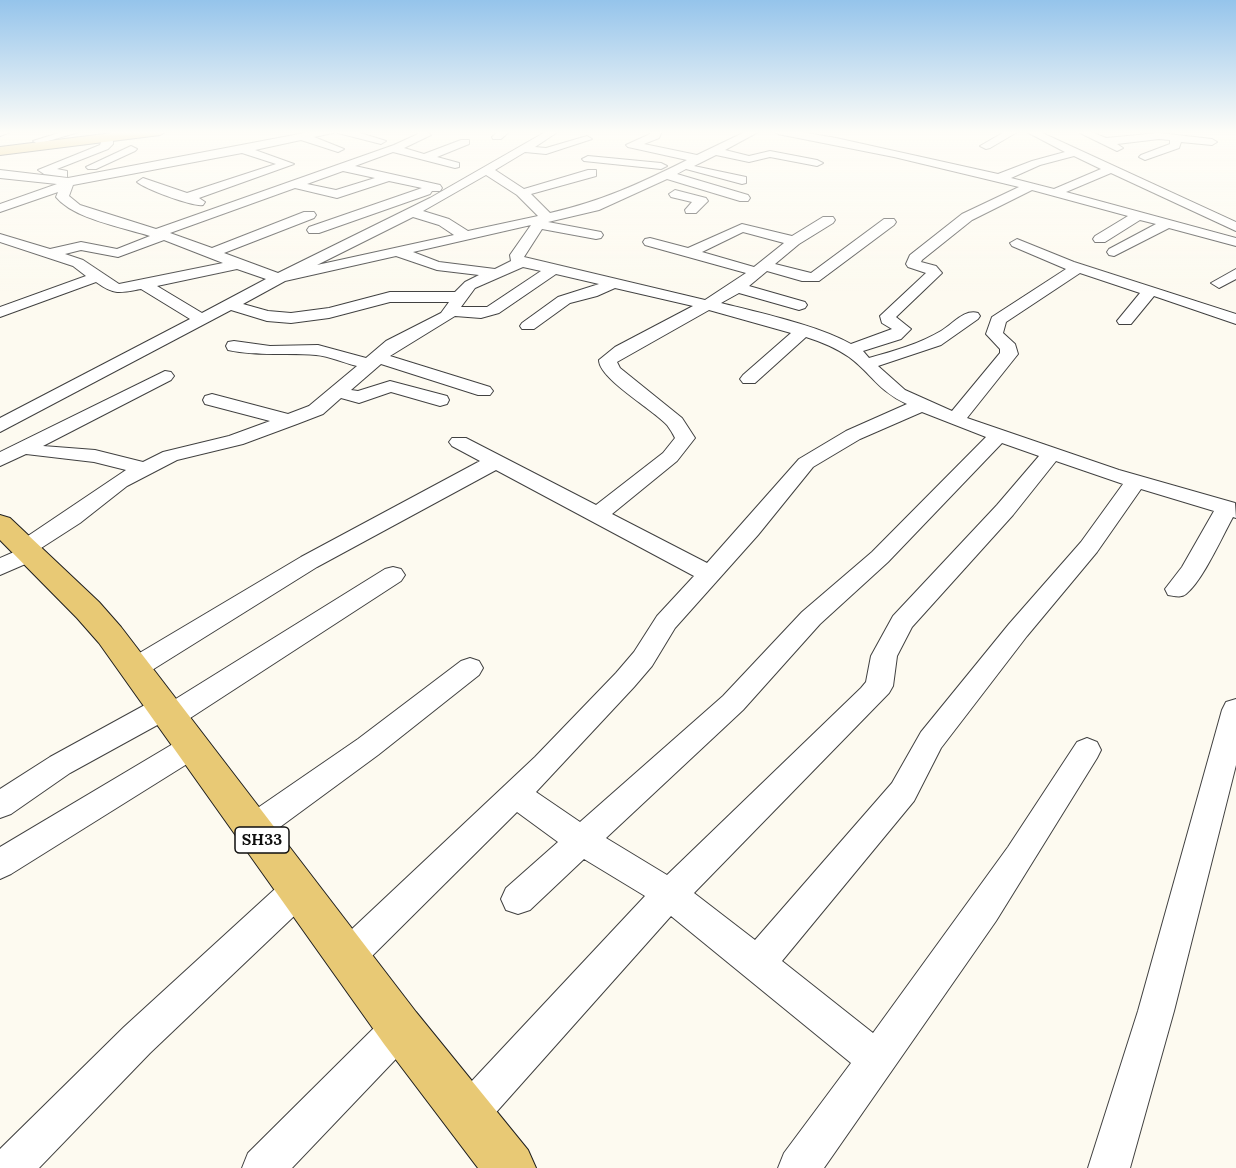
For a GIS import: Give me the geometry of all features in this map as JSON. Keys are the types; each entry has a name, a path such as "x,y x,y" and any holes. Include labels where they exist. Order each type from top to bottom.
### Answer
{"main road":[{"name":"SH33","path":"9,541 88,610 135,668 400,1028 510,1168"}],"street":[{"path":"0,208 58,186"},
{"path":"68,186 62,197 69,205 161,234 280,278 594,207 646,186"},
{"path":"152,186 185,198 224,208"},
{"path":"208,186 215,188"},
{"path":"185,198 223,186"},
{"path":"49,254 81,246 118,253 224,208 288,186"},
{"path":"299,186 338,194 364,186"},
{"path":"338,208 405,186"},
{"path":"423,186 450,192"},
{"path":"0,426 461,186"},
{"path":"510,186 522,193 542,220 596,235"},
{"path":"522,193 548,186"},
{"path":"713,186 744,198"},
{"path":"1023,186 1236,242"},
{"path":"1054,193 1070,186"},
{"path":"1149,186 1236,227"},
{"path":"643,187 702,201 691,210"},
{"path":"850,350 900,333 903,329 888,320 888,316 935,273 931,269 913,264 915,258 967,217 1029,187"},
{"path":"314,230 434,188"},
{"path":"249,199 336,222"},
{"path":"411,212 444,222 467,237"},
{"path":"213,253 309,215"},
{"path":"1100,239 1139,215"},
{"path":"542,220 517,255 516,258 522,262 805,330 830,339 850,350 900,394 955,420 1051,454 1231,510 1177,589"},
{"path":"598,514 670,457 685,438 675,422 608,366 608,360 736,287 794,241 828,220"},
{"path":"650,242 761,269 814,278 889,222"},
{"path":"1114,252 1168,224"},
{"path":"689,253 742,228 794,241"},
{"path":"0,238 78,263 114,288 119,289 240,264"},
{"path":"1017,243 1073,266 1236,318"},
{"path":"396,251 437,266 496,273"},
{"path":"9,541 72,518 120,482 184,451 236,440 315,410 392,345 442,320 470,285 522,262"},
{"path":"955,420 1009,354 1009,348 994,334 998,320 1075,270 1073,266"},
{"path":"229,305 267,316 291,318 329,313 390,297 456,304 481,313 493,310 552,270"},
{"path":"1219,283 1236,273"},
{"path":"0,312 99,276"},
{"path":"528,326 564,300 592,293 612,284"},
{"path":"145,285 202,320"},
{"path":"736,287 799,305"},
{"path":"1125,321 1149,294 1150,291 1147,289"},
{"path":"866,364 920,348 951,334 972,316"},
{"path":"749,379 805,330"},
{"path":"234,346 270,351 318,350 373,361 484,391"},
{"path":"0,460 165,376"},
{"path":"337,392 358,397 390,386 440,399"},
{"path":"212,400 290,420"},
{"path":"348,956 515,794 625,680 643,659 666,622 750,530 806,463 853,435 921,405"},
{"path":"518,899 733,703 811,618 880,557 998,436"},
{"path":"459,442 709,574"},
{"path":"24,448 42,452 95,456 145,469"},
{"path":"468,1113 670,894 879,686 884,656 902,622 1005,510 1051,454"},
{"path":"135,668 309,562 496,461"},
{"path":"757,964 903,792 931,740 953,716 1018,630 1089,547 1136,481"},
{"path":"0,864 176,723 393,575"},
{"path":"254,828 369,747 471,668"},
{"path":"1109,1168 1156,1011 1236,710"},
{"path":"0,805 60,765 176,723"},
{"path":"799,1168 991,902 1049,815 1087,750"},
{"path":"515,794 582,840 670,894 876,1059"},
{"path":"10,1168 137,1040 298,890"},
{"path":"263,1168 400,1028"}]}
